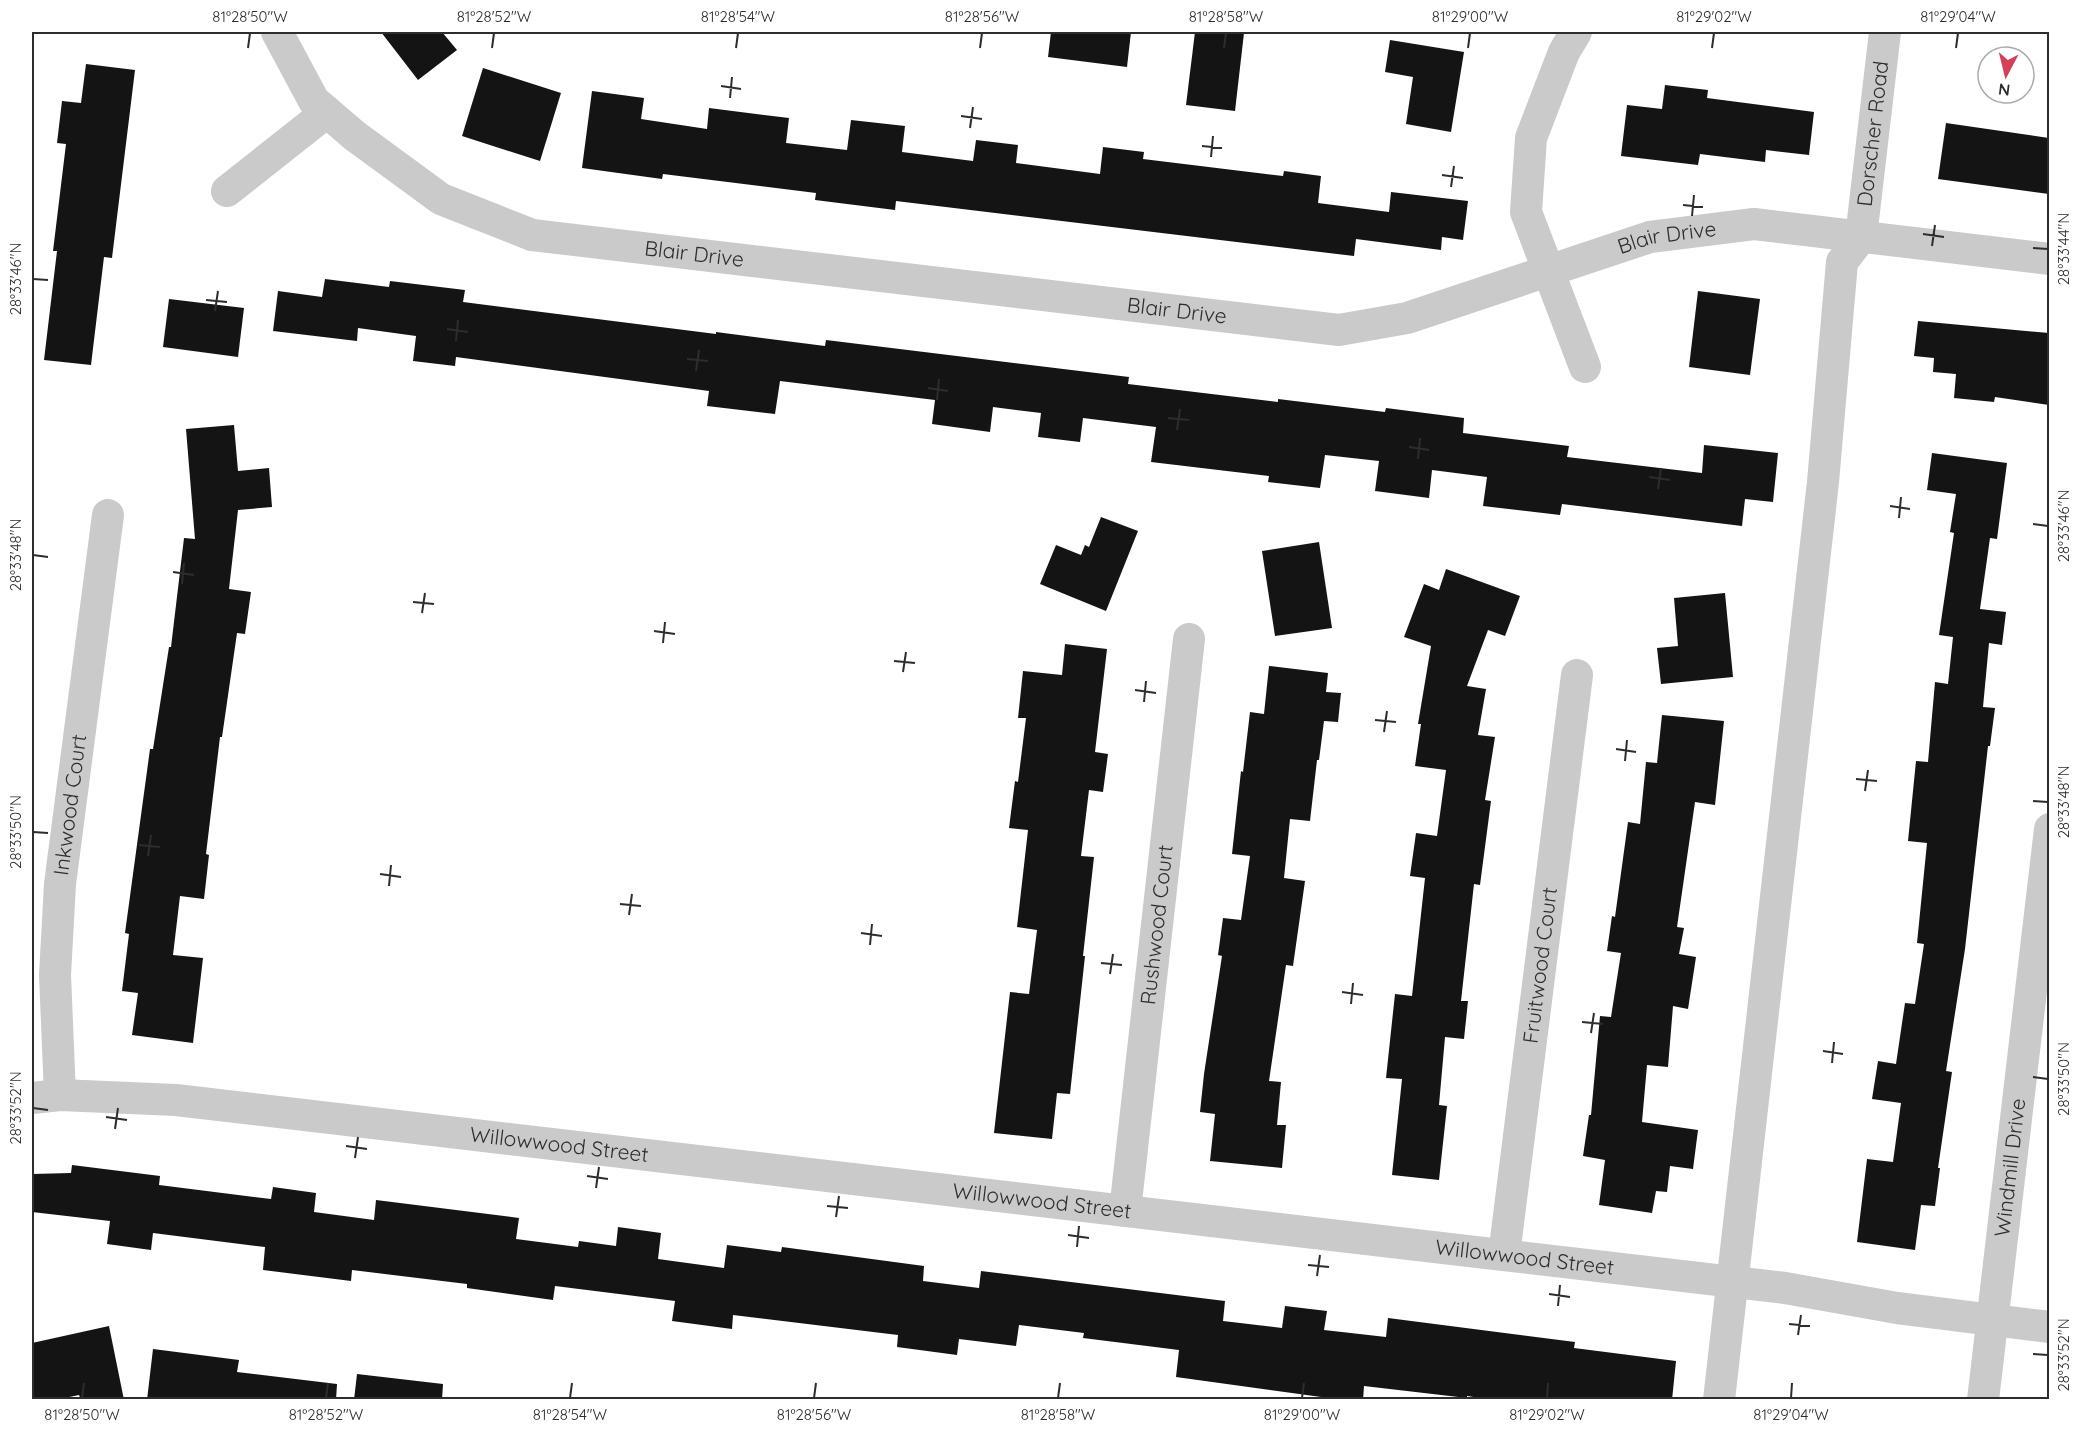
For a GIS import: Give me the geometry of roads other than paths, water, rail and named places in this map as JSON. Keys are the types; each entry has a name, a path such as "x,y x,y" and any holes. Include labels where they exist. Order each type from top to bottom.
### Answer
{"street":[{"name":"Blair Drive","path":"277,32 314,101 355,135 441,199 532,235 1340,330 1407,318 1650,237 1754,224 2049,259"},
{"path":"1576,32 1564,52 1531,138 1526,212 1585,367"},
{"name":"Dorscher Road","path":"1861,237 1885,32"},
{"path":"227,192 327,112"},
{"path":"1719,1400 1823,482 1842,262 1861,237"},
{"name":"Inkwood Court","path":"46,1097 60,884 108,515"},
{"name":"Rushwood Court","path":"1125,1211 1189,639"},
{"name":"Fruitwood Court","path":"1504,1255 1577,675"},
{"name":"Windmill Drive","path":"1983,1400 2049,830"},
{"name":"Willowwood Street","path":"46,1097 176,1100 1731,1281 1897,1308 2049,1327"}]}
